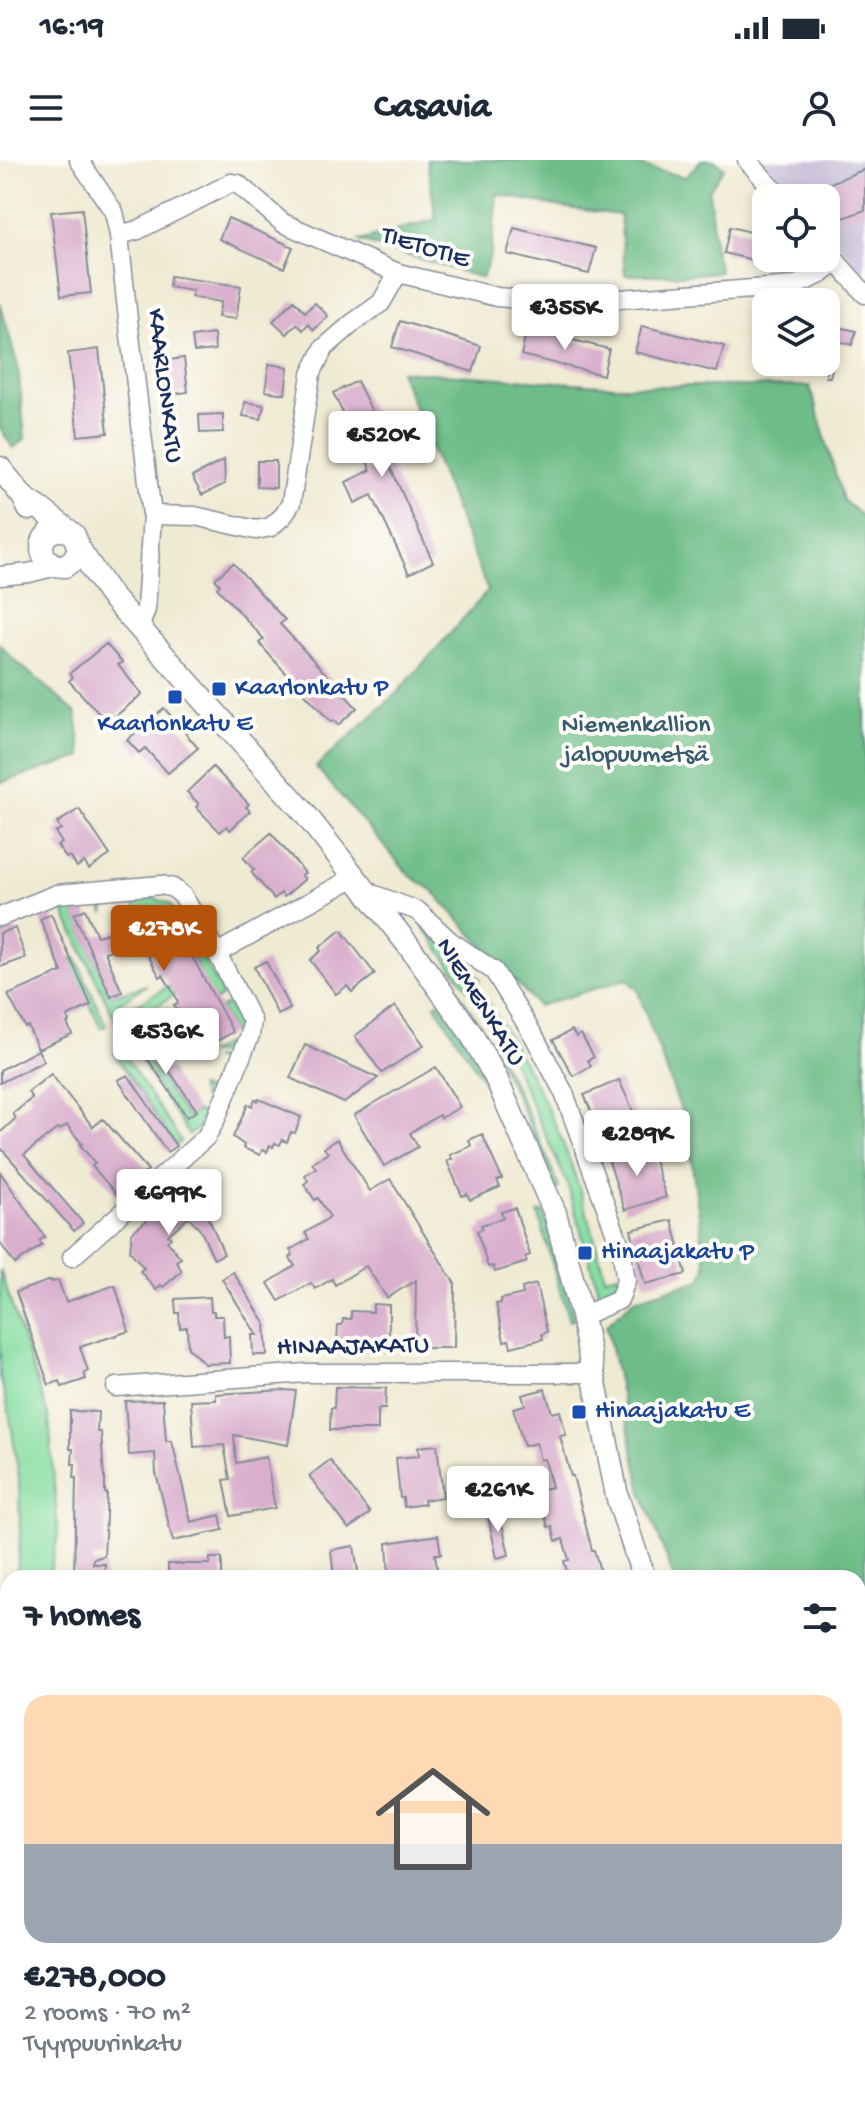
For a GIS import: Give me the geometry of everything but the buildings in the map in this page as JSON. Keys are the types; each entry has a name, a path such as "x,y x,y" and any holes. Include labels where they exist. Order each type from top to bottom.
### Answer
{"street":[{"name":"KAARLONKATU","path":"79,160 114,212 119,235 152,515 146,609 139,629"},
{"path":"747,160 768,184"},
{"name":"TIETOTIE","path":"119,235 138,230 231,183 238,184 283,223 398,273 497,297 576,301 794,286 822,272"},
{"path":"840,266 865,294"},
{"path":"152,515 195,516 256,530 271,527 284,515 291,503 311,374 324,348 381,303 398,273"},
{"name":"NIEMENKATU","path":"0,468 24,498 42,510 59,551 110,595 302,810 409,946 461,1020 495,1076 555,1213 582,1316 617,1496 641,1570"},
{"path":"8,575 59,551"},
{"path":"0,917 57,894 161,885 173,888 183,896 217,953 252,1021 250,1035 206,1137 72,1257"},
{"path":"217,953 361,885 418,911 450,941 494,971 564,1093 621,1248 626,1281 619,1300 582,1316"},
{"name":"HINAAJAKATU","path":"116,1387 306,1373 592,1373"}],"shaded area":[{"path":"763,160 865,160 865,276 840,246 840,184 785,184"}],"green space":[{"path":"427,160 614,160 686,177 701,160 714,160 724,168 709,190 720,272 625,275 620,215 497,194 491,254 482,278 360,241 436,219"},
{"path":"0,302 18,367 25,439 13,448 0,428"},
{"name":"Niemenkallion jalopuumetsä","path":"400,371 616,386 810,386 843,500 865,519 865,1570 671,1570 642,1492 606,1325 635,1299 701,1280 706,1268 687,1127 637,989 626,979 538,1006 432,890 409,875 316,767 396,694 488,591"},
{"path":"0,644 76,713 82,757 0,783"},
{"path":"153,898 169,903 187,930 181,936 165,908 150,915 148,908 136,910 134,903 105,906 104,914 101,903"},
{"path":"83,906 85,909 75,914 111,996 147,985 119,1003 125,1011 199,969 186,944 192,940 223,995 216,1000 195,981 120,1030 63,910"},
{"path":"423,926 480,979 476,983 516,1048 552,1117 576,1178 605,1277 619,1274 616,1291 601,1300 567,1183 510,1056 477,1002"},
{"path":"429,952 476,1018 505,1067 559,1188 555,1189 503,1069 468,1011 427,954"},
{"path":"76,958 106,1026 101,1028 69,960"},
{"path":"439,1002 489,1078 484,1081 435,1005"},
{"path":"228,1005 235,1018 237,1040 231,1054 209,1053 236,1038 220,1009"},
{"path":"170,1011 177,1022 163,1031 159,1026 135,1041 159,1077 169,1070 172,1074 162,1081 187,1117 197,1111 203,1115 198,1128 189,1135 125,1036"},
{"path":"120,1049 181,1141 176,1146 114,1053"},
{"path":"212,1058 228,1059 208,1104 199,1088 210,1092 222,1063"},
{"path":"543,1212 574,1319 569,1321 538,1213"},
{"path":"0,1270 49,1418 58,1535 50,1570 18,1570 19,1477 10,1416 0,1377"}],"place":[{"name":"Kaarlonkatu P","path":"219,689"},
{"name":"Kaarlonkatu E","path":"175,697"},
{"name":"Hinaajakatu P","path":"585,1253"},
{"name":"Hinaajakatu E","path":"579,1412"}]}
